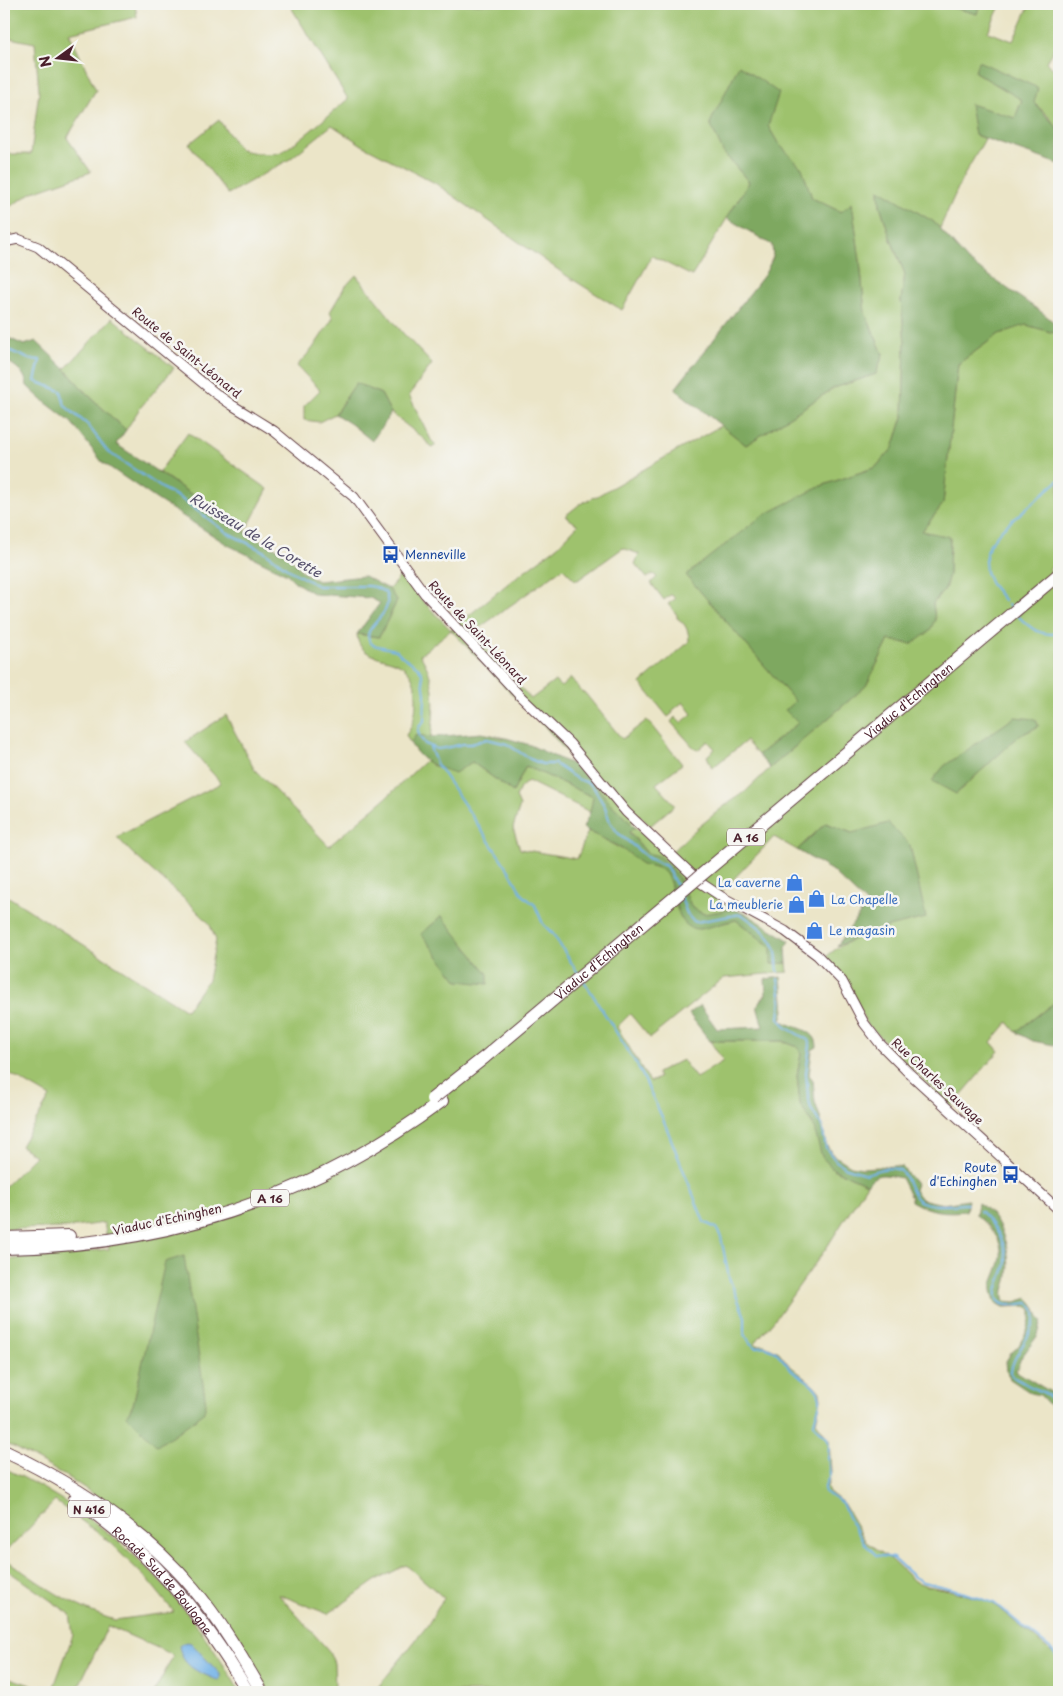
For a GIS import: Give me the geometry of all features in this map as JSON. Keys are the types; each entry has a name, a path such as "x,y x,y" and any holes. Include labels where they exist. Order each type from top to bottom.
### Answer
{"highway":[{"name":"Viaduc d'Echinghen","path":"75,1241 208,1211 276,1187 363,1145 432,1099 485,1057 1059,574"},
{"name":"Viaduc d'Echinghen","path":"75,1241 132,1236 187,1225 234,1212 308,1182 354,1159 388,1139 442,1101 481,1070 1059,584"},
{"name":"A 16","path":"4,1238 75,1241"},
{"name":"A 16","path":"4,1248 75,1241"},
{"path":"4,1252 28,1251 75,1241"},
{"name":"Rocade Sud de Boulogne","path":"4,1451 61,1481 110,1512 139,1536 183,1578 211,1622 262,1692"},
{"name":"Rocade Sud de Boulogne","path":"4,1459 56,1487 106,1521 150,1560 211,1622 248,1692"}],"street":[{"name":"Route de Saint-Léonard","path":"4,242 18,239 38,247 215,392 274,431 351,494 365,509 411,576 430,600 520,696 570,744 626,812 701,883 722,897 785,931 817,955"},
{"name":"Rue Charles Sauvage","path":"817,955 842,982 864,1023 883,1046 915,1078 1059,1210"}],"green space":[{"path":"11,4 135,4 137,17 69,33 96,90 67,138 91,172 33,192 6,209 4,154 31,154 39,91 35,43 9,38 6,34 5,21"},
{"path":"289,4 940,4 977,14 980,4 1001,4 988,32 1013,41 1030,4 1059,4 1059,40 1046,62 1059,74 1059,132 1052,121 1033,103 975,72 1022,99 1015,119 971,105 975,135 985,139 962,179 940,228 934,222 879,190 880,205 905,274 901,300 905,342 903,417 893,448 876,467 821,486 687,575 795,701 799,723 758,755 746,741 712,768 707,756 715,749 708,741 698,750 695,749 671,722 675,717 681,723 692,714 683,702 668,717 641,684 689,642 688,634 685,625 677,618 677,615 668,604 675,599 672,595 664,600 651,583 657,577 653,574 647,578 635,564 639,554 623,548 578,580 575,580 563,568 472,633 531,699 555,681 561,687 571,678 622,739 647,720 682,764 656,784 675,805 650,826 639,815 631,824 610,803 546,728 451,630 558,546 578,525 565,516 580,504 722,425 746,445 834,388 876,374 883,354 865,313 852,204 841,212 812,198 801,168 778,143 768,126 723,152 749,182 692,276 652,256 622,310 567,276 435,183 362,145 332,125 290,159 228,194 189,144 219,120 240,150 278,153 302,137 348,99"},
{"path":"940,4 980,4 977,14"},
{"path":"978,61 1038,88 1034,103 1056,126 1059,132 1059,164 975,135 970,104 1015,118 1022,100 975,72"},
{"path":"739,65 779,93 768,126 778,143 802,168 812,198 841,212 852,203 865,313 883,354 876,374 834,388 746,445 675,389 765,274 773,257 772,245 727,218 749,182 723,152 710,123"},
{"path":"879,189 934,222 968,261 1057,325 1054,333 1026,325 999,334 958,364 943,504 922,531 950,537 949,574 945,589 933,603 935,620 929,632 912,644 889,640 866,686 770,768 758,755 798,723 785,710 795,701 686,575 762,516 821,486 876,467 893,448 903,417 905,342 901,300 905,274 880,205"},
{"path":"356,275 402,332 432,364 409,395 431,440 436,445 432,448 424,439 391,413 381,394 356,383 335,414 319,422 304,420 304,406 320,390 297,366 313,348 333,318 330,312 344,288"},
{"path":"112,318 174,368 140,408 126,430 86,393 65,369"},
{"path":"1026,324 1053,333 1057,325 1059,327 1059,559 1049,569 1059,582 1059,999 1016,1032 1008,1022 991,1042 999,1051 951,1107 866,1023 846,980 826,957 836,949 860,936 925,917 852,833 826,823 797,850 774,837 724,889 717,899 733,909 704,914 692,908 679,878 647,853 629,831 635,827 667,856 723,807 745,792 770,768 866,686 889,640 912,644 935,620 933,603 945,589 949,574 950,538 922,531 943,504 958,364 999,334","holes":["1035,719 1039,726 1019,736 956,794"]},
{"path":"4,336 24,345 36,341 86,393 126,430 116,444 245,532 287,554 303,572 318,581 364,576 389,589 397,601 379,637 357,634 380,603 370,598 314,594 295,582 287,574 228,545 102,462 71,422 41,399 27,386 25,377 19,370 4,360"},
{"path":"356,383 381,394 391,413 372,441 335,414"},
{"path":"188,433 268,489 245,532 159,472"},
{"path":"403,573 419,597 451,630 420,655 426,665 432,685 434,705 431,737 416,736 410,743 406,735 411,727 415,713 414,681 407,670 398,664 367,652 360,645 357,634 379,637 397,601 389,589"},
{"path":"226,715 254,769 329,846 386,798 426,760 433,766 472,762 513,792 526,766 594,797 590,812 528,781 520,788 516,797 520,806 513,828 520,849 577,859 588,831 627,852 643,864 648,864 664,871 670,879 672,892 699,929 736,920 771,947 772,964 787,963 788,972 724,978 650,1038 630,1014 617,1027 650,1082 659,1078 657,1073 682,1060 696,1078 723,1061 710,1041 782,1041 798,1047 801,1054 797,1075 800,1104 813,1125 833,1169 867,1184 827,1247 779,1314 755,1343 757,1345 765,1345 779,1352 788,1364 820,1392 821,1399 816,1422 829,1440 831,1472 827,1487 829,1492 843,1503 866,1542 892,1560 914,1581 991,1602 1059,1658 1059,1692 374,1692 427,1626 444,1598 406,1565 375,1581 328,1614 278,1594 329,1651 334,1663 335,1687 329,1692 269,1692 228,1626 99,1498 71,1479 4,1443 4,1260 109,1249 104,1223 67,1228 4,1229 4,1187 35,1156 21,1146 50,1097 4,1070 4,894 186,1010 208,980 216,940 209,923 117,837 221,783 185,742","holes":["442,917 435,951 421,934","151,1332 178,1429 157,1445 127,1416 133,1405"]},
{"path":"1015,717 1035,719 1039,726 1019,736 956,794 932,781 944,766"},
{"path":"482,733 530,745 582,768 610,803 635,827 629,832 647,853 659,856 679,878 692,908 704,914 733,909 745,913 790,941 786,947 787,963 771,964 771,947 736,920 699,929 690,927 684,922 679,914 671,884 661,869 642,864 629,853 583,828 590,812 593,797 526,766 513,792 472,762 455,773 435,766 419,755 410,743 416,735 431,737"},
{"path":"826,823 852,833 888,823 910,845 926,918 884,928 837,946 867,904 831,870 797,850"},
{"path":"442,916 488,974 488,984 458,981 421,934"},
{"path":"781,977 784,1011 781,1020 809,1032 816,1041 817,1047 812,1050 809,1075 813,1080 815,1102 826,1144 832,1154 851,1166 862,1168 902,1167 916,1184 914,1190 921,1199 943,1204 968,1200 966,1211 938,1211 918,1205 911,1201 901,1178 882,1175 875,1177 867,1184 833,1169 822,1157 813,1125 800,1104 797,1075 801,1054 798,1047 782,1041 710,1041 689,1014 700,1005 717,1029 763,1027 757,1006 766,994 765,979"},
{"path":"1059,999 1059,1046 1033,1041 1016,1032"},
{"path":"978,1203 993,1216 1003,1234 1009,1266 1004,1291 1005,1301 1015,1302 1028,1298 1042,1321 1038,1335 1021,1358 1016,1371 1059,1397 1059,1415 1040,1395 1031,1393 1010,1379 1007,1372 1006,1361 1018,1347 1027,1331 1031,1310 1027,1306 1004,1307 995,1302 992,1284 1001,1259 1000,1244 993,1232 976,1215"},
{"path":"184,1256 206,1404 203,1414 157,1446 127,1416 133,1405 165,1262"},
{"path":"4,1468 42,1488 77,1510 140,1561 168,1590 194,1622 240,1692 154,1692 173,1657 169,1653 108,1626 76,1692 52,1692 73,1635 70,1614 4,1568 4,1558 71,1602 115,1620 174,1612 148,1580 106,1539 55,1501 4,1552"},
{"path":"4,1676 51,1692 4,1692"}],"water":[{"path":"187,1642 191,1643 220,1674 220,1679 217,1680 204,1674 188,1664 179,1646"}],"waterway":[{"name":"Ruisseau de la Corette","path":"4,348 29,359 40,360 35,381 61,391 65,406 88,425 108,452 180,498 226,532 265,552 291,571 318,586 368,586 385,592 386,608 372,627 369,639 373,645 396,650 419,668 422,674 425,694 424,721 418,731 425,744 437,749 471,744 487,739 507,744 530,759 542,764 555,764 577,779 589,783 594,788 605,807 610,822 618,833 648,858 666,866 678,888"},
{"path":"1005,601 991,584 986,572 985,561 989,545 1001,530 1059,480"},
{"path":"1008,605 1012,609"},
{"path":"1018,616 1037,631 1047,634 1059,633"},
{"path":"430,747 436,763 510,872 524,896 535,905 543,924 553,934 578,973"},
{"name":"Ruisseau de la Corette","path":"681,897 688,915 696,922 741,914 757,926 767,935 774,946 778,972"},
{"name":"Ruisseau de la Corette","path":"778,979 781,1001 779,1018 787,1028 808,1040 810,1045 806,1073 808,1096 811,1109 822,1126 826,1148 836,1161 844,1167 866,1174 887,1168 900,1170 915,1197 925,1203 940,1205 967,1204"},
{"path":"584,981 640,1070 663,1119 704,1222 716,1228 721,1237 729,1278 745,1317 745,1334 750,1343 756,1347 766,1347 775,1351 793,1371 813,1385 818,1393 820,1401 814,1425 827,1438 829,1444 830,1474 824,1489 825,1492 842,1503 848,1517 865,1544 876,1555 893,1558 914,1577 923,1582 953,1589 994,1603 1050,1648 1059,1660"},
{"name":"Ruisseau de la Corette","path":"980,1211 990,1221 1004,1246 1006,1261 997,1293 999,1301 1005,1305 1029,1303 1034,1310 1035,1318 1032,1327 1016,1356 1011,1374 1049,1396 1059,1411"}],"place":[{"name":"Menneville","path":"391,554"},
{"name":"La caverne","path":"795,882"},
{"name":"La Chapelle","path":"817,899"},
{"name":"La meublerie","path":"797,904"},
{"name":"Le magasin","path":"815,930"},
{"name":"Route d'Echinghen","path":"1011,1174"}]}
